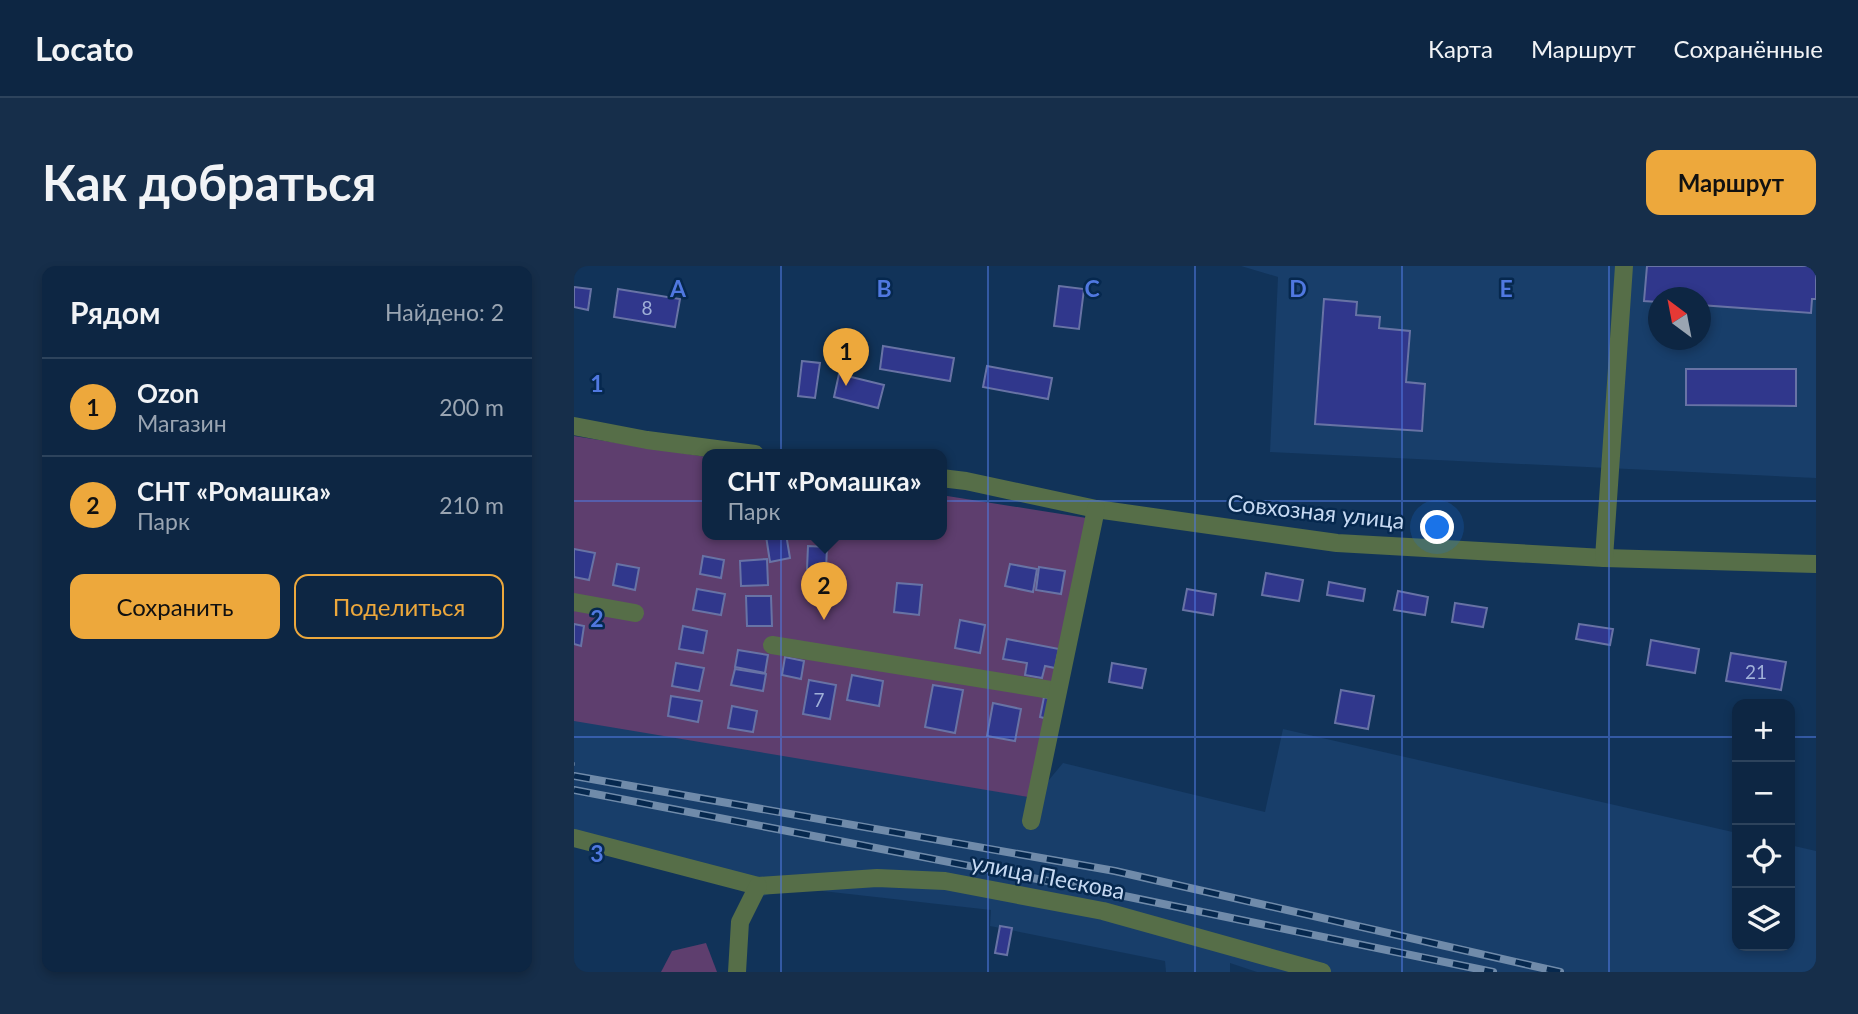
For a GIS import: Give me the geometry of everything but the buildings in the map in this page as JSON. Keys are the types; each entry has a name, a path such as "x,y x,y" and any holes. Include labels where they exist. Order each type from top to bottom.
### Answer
{"street":[{"path":"1604,558 1624,266"},
{"path":"574,426 647,440 716,449"},
{"name":"Совхозная улица","path":"947,479 1096,509 1337,543 1604,558 1816,564"},
{"path":"1031,821 1096,509"},
{"path":"574,602 635,613"},
{"path":"772,645 1057,691"},
{"name":"улица Пескова","path":"574,838 758,886 877,878 945,881 1103,911 1322,972"},
{"path":"737,972 740,922 758,886"}],"shaded area":[{"path":"1241,266 1816,266 1816,478 1270,452 1278,277"},
{"path":"574,436 702,456 702,540 947,540 947,496 1093,519 1040,799 574,721"},
{"path":"574,713 1034,798 1063,763 1265,812 1283,729 1732,832 1732,951 1795,951 1795,846 1816,851 1816,972 1257,972 1230,963 1230,972 1166,972 1165,961 990,926 991,910 787,887 764,896 574,833"},
{"path":"706,943 717,972 661,972 672,951"}],"railway":[{"path":"574,776 1115,871 1560,972"},
{"path":"574,790 1105,892 1493,972"}],"place":[{"name":"Ozon","path":"846,386"},
{"name":"СНТ «Ромашка»","path":"824,620"}]}
